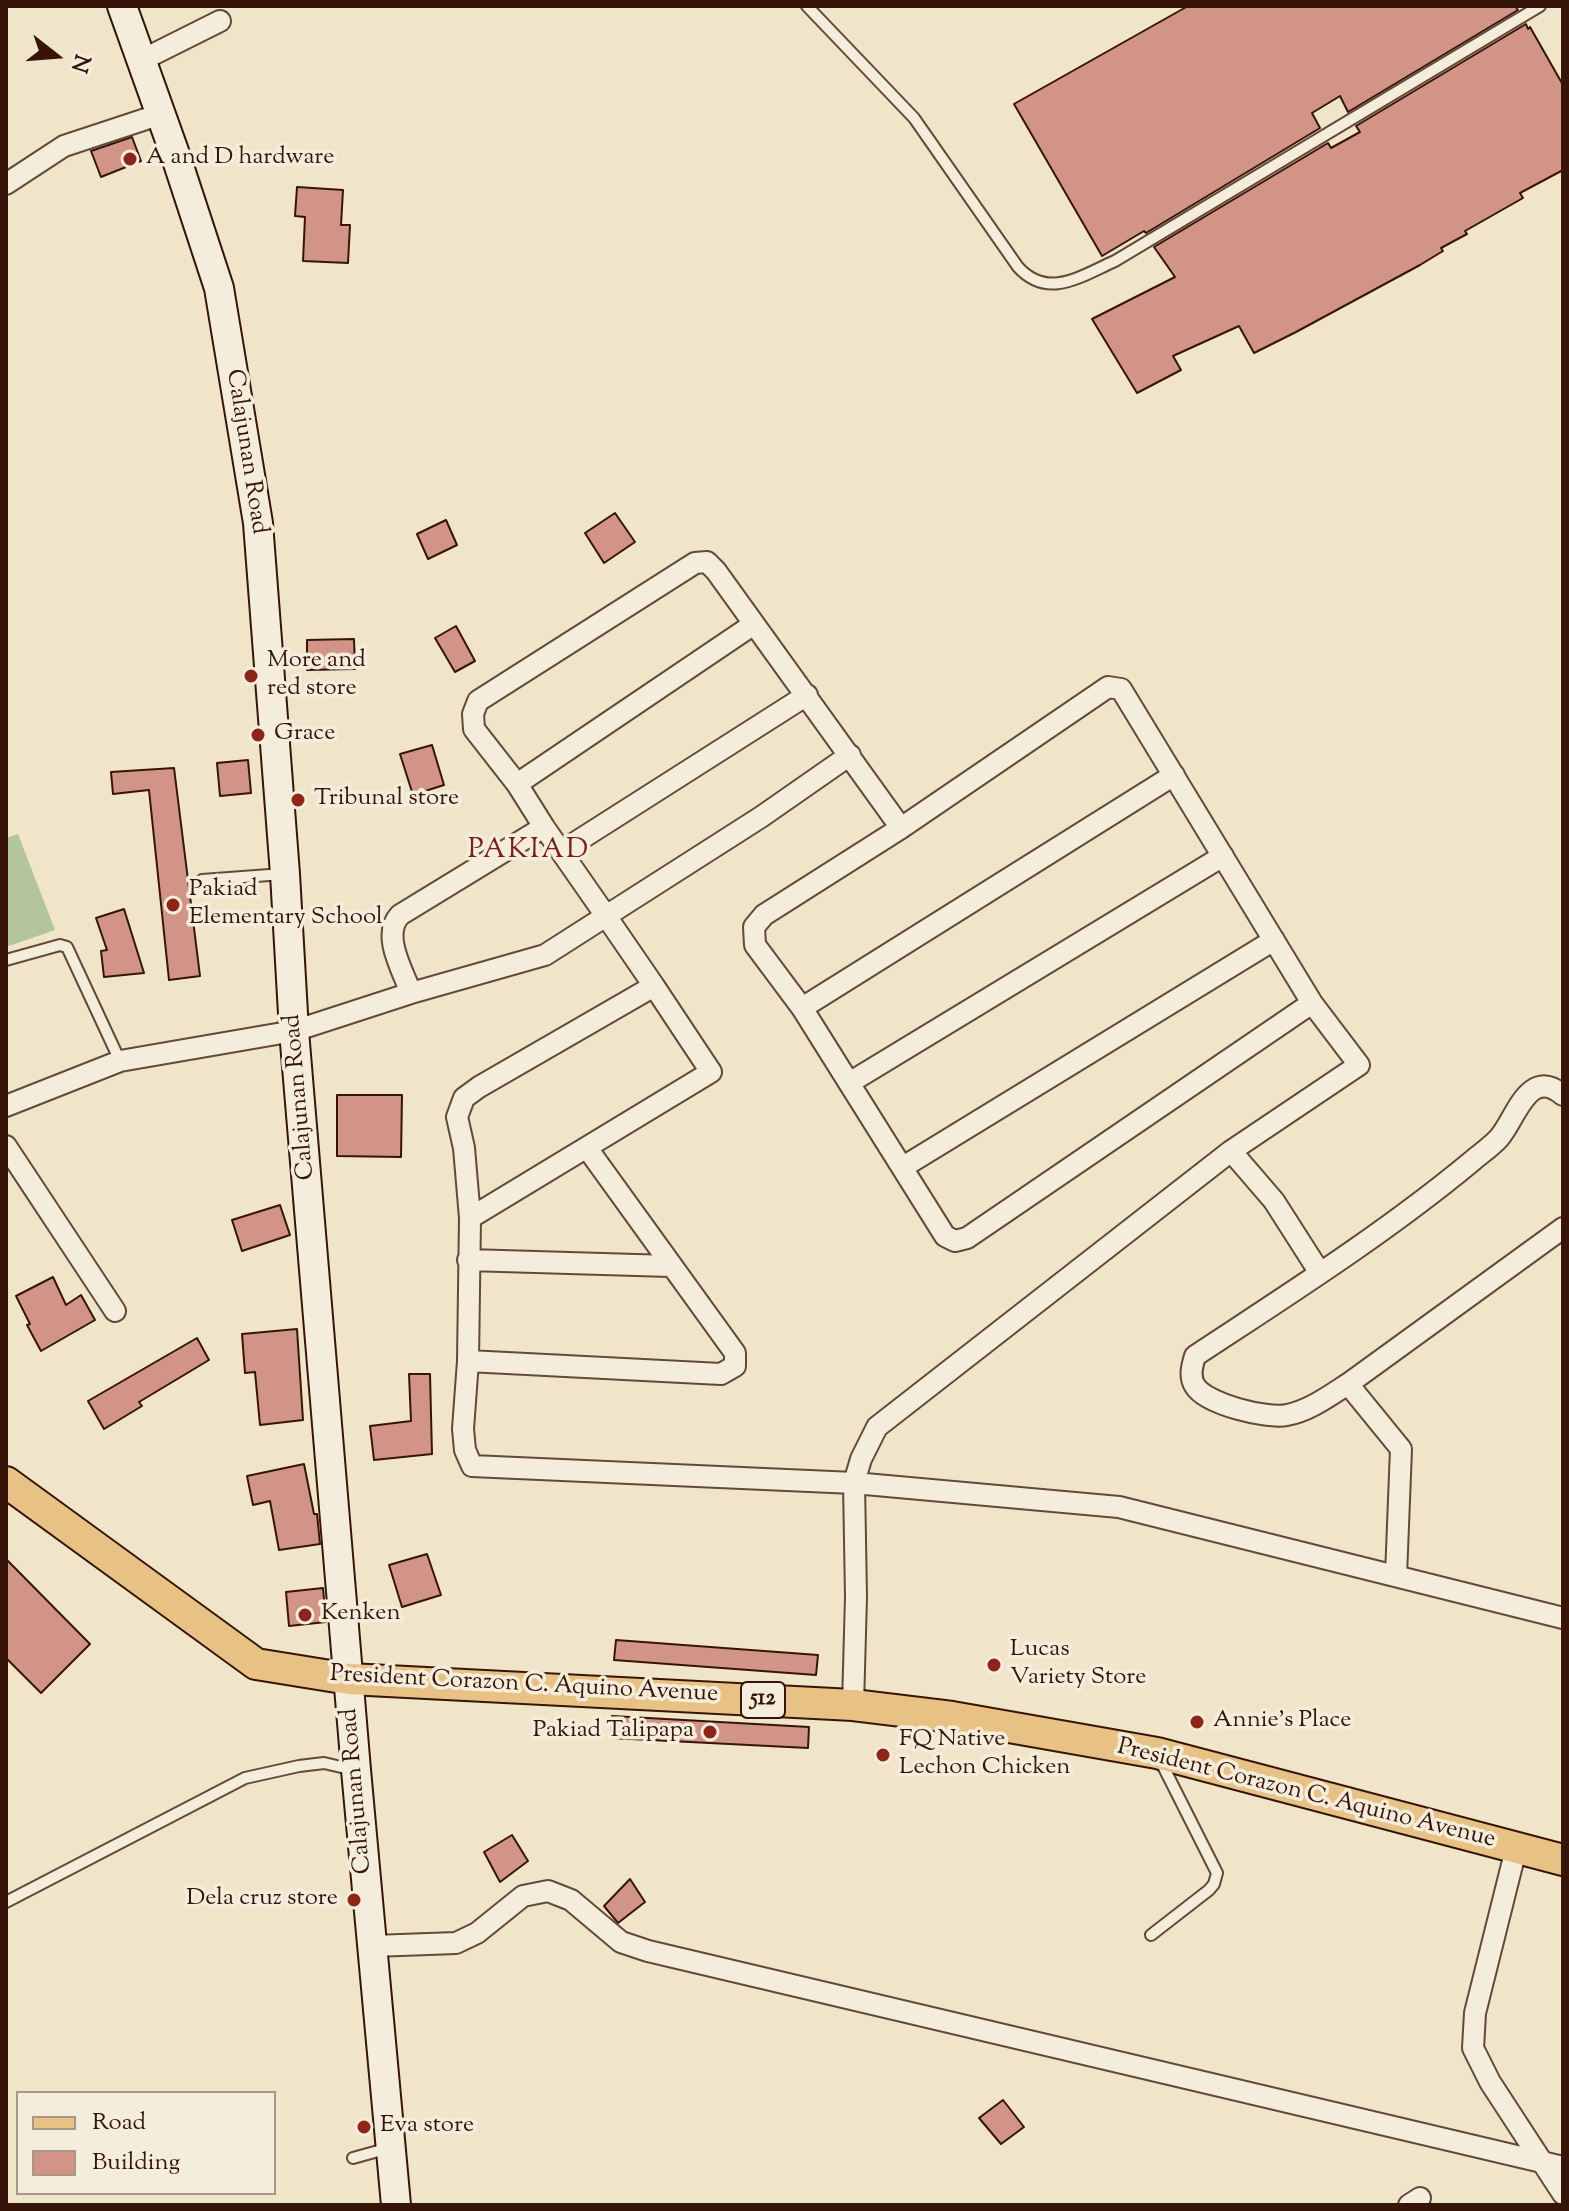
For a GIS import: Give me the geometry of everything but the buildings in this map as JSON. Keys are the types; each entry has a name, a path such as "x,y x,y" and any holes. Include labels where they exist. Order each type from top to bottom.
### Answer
{"main road":[{"name":"Calajunan Road","path":"122,6 219,288 258,523 294,1031 396,2205"},
{"name":"President Corazon C. Aquino Avenue","path":"6,1482 256,1664 349,1679 853,1705 952,1717 1157,1753 1563,1860"}],"street":[{"path":"142,60 220,21"},
{"path":"6,184 64,146 161,114"},
{"path":"470,1218 711,1072 517,784 474,729 473,714 478,701 695,563 707,562 807,695 901,828"},
{"path":"517,784 754,624"},
{"path":"853,1705 856,1597 854,1483 861,1459 877,1427 1231,1151 1359,1065 1312,1003 1121,689 1108,687 901,828 764,915 754,927 755,945 802,1008 945,1236 955,1241 967,1238 1312,1003"},
{"path":"562,851 807,695"},
{"path":"6,1106 120,1061 294,1031 411,993 545,955 761,817 850,755"},
{"path":"802,1008 1174,775"},
{"path":"411,993 391,935 392,923 400,915 544,827"},
{"path":"849,1083 1223,856"},
{"path":"903,1167 1274,940"},
{"path":"654,986 464,1098 457,1117 464,1148 470,1218 468,1361 463,1429 465,1450 472,1466 854,1483 1119,1507 1563,1618"},
{"path":"1563,1095 1554,1088 1544,1087 1526,1094 1500,1137 1413,1210 1195,1356 1191,1370 1192,1384 1202,1396 1253,1413 1285,1416 1311,1407 1348,1384 1563,1228"},
{"path":"6,1146 115,1311"},
{"path":"468,1361 721,1374 735,1366 735,1353 587,1148"},
{"path":"1231,1151 1274,1201 1320,1273"},
{"path":"468,1260 670,1266"},
{"path":"1348,1384 1401,1449 1396,1576"},
{"path":"1516,1849 1475,2013 1473,2048 1490,2082 1563,2194"},
{"path":"373,1946 456,1943 477,1933 523,1896 548,1891 571,1900 621,1942 648,1951 1563,2167"}],"lane":[{"path":"807,6 914,118 1018,267 1028,278 1050,284 1065,283 1115,261 1540,6"},
{"path":"202,880 285,874"},
{"path":"6,960 60,945 67,947 120,1061"},
{"path":"1151,1935 1209,1890 1217,1873 1157,1753"},
{"path":"6,1902 245,1778 324,1763 356,1770"},
{"path":"353,2158 391,2148"}],"green space":[{"path":"18,834 55,930 6,947 6,838"}],"place":[{"name":"A and D hardware","path":"130,159"},
{"name":"More and red store","path":"251,676"},
{"name":"Grace","path":"258,735"},
{"name":"Tribunal store","path":"298,800"},
{"name":"Pakiad Elementary School","path":"173,905"},
{"name":"Kenken","path":"305,1615"},
{"name":"Lucas Variety Store","path":"994,1665"},
{"name":"Annie's Place","path":"1197,1722"},
{"name":"Pakiad Talipapa","path":"710,1732"},
{"name":"FQ Native Lechon Chicken","path":"883,1755"},
{"name":"Dela cruz store","path":"354,1900"},
{"name":"Eva store","path":"364,2127"}],"district":[{"name":"PAKIAD","path":"529,852"}]}
